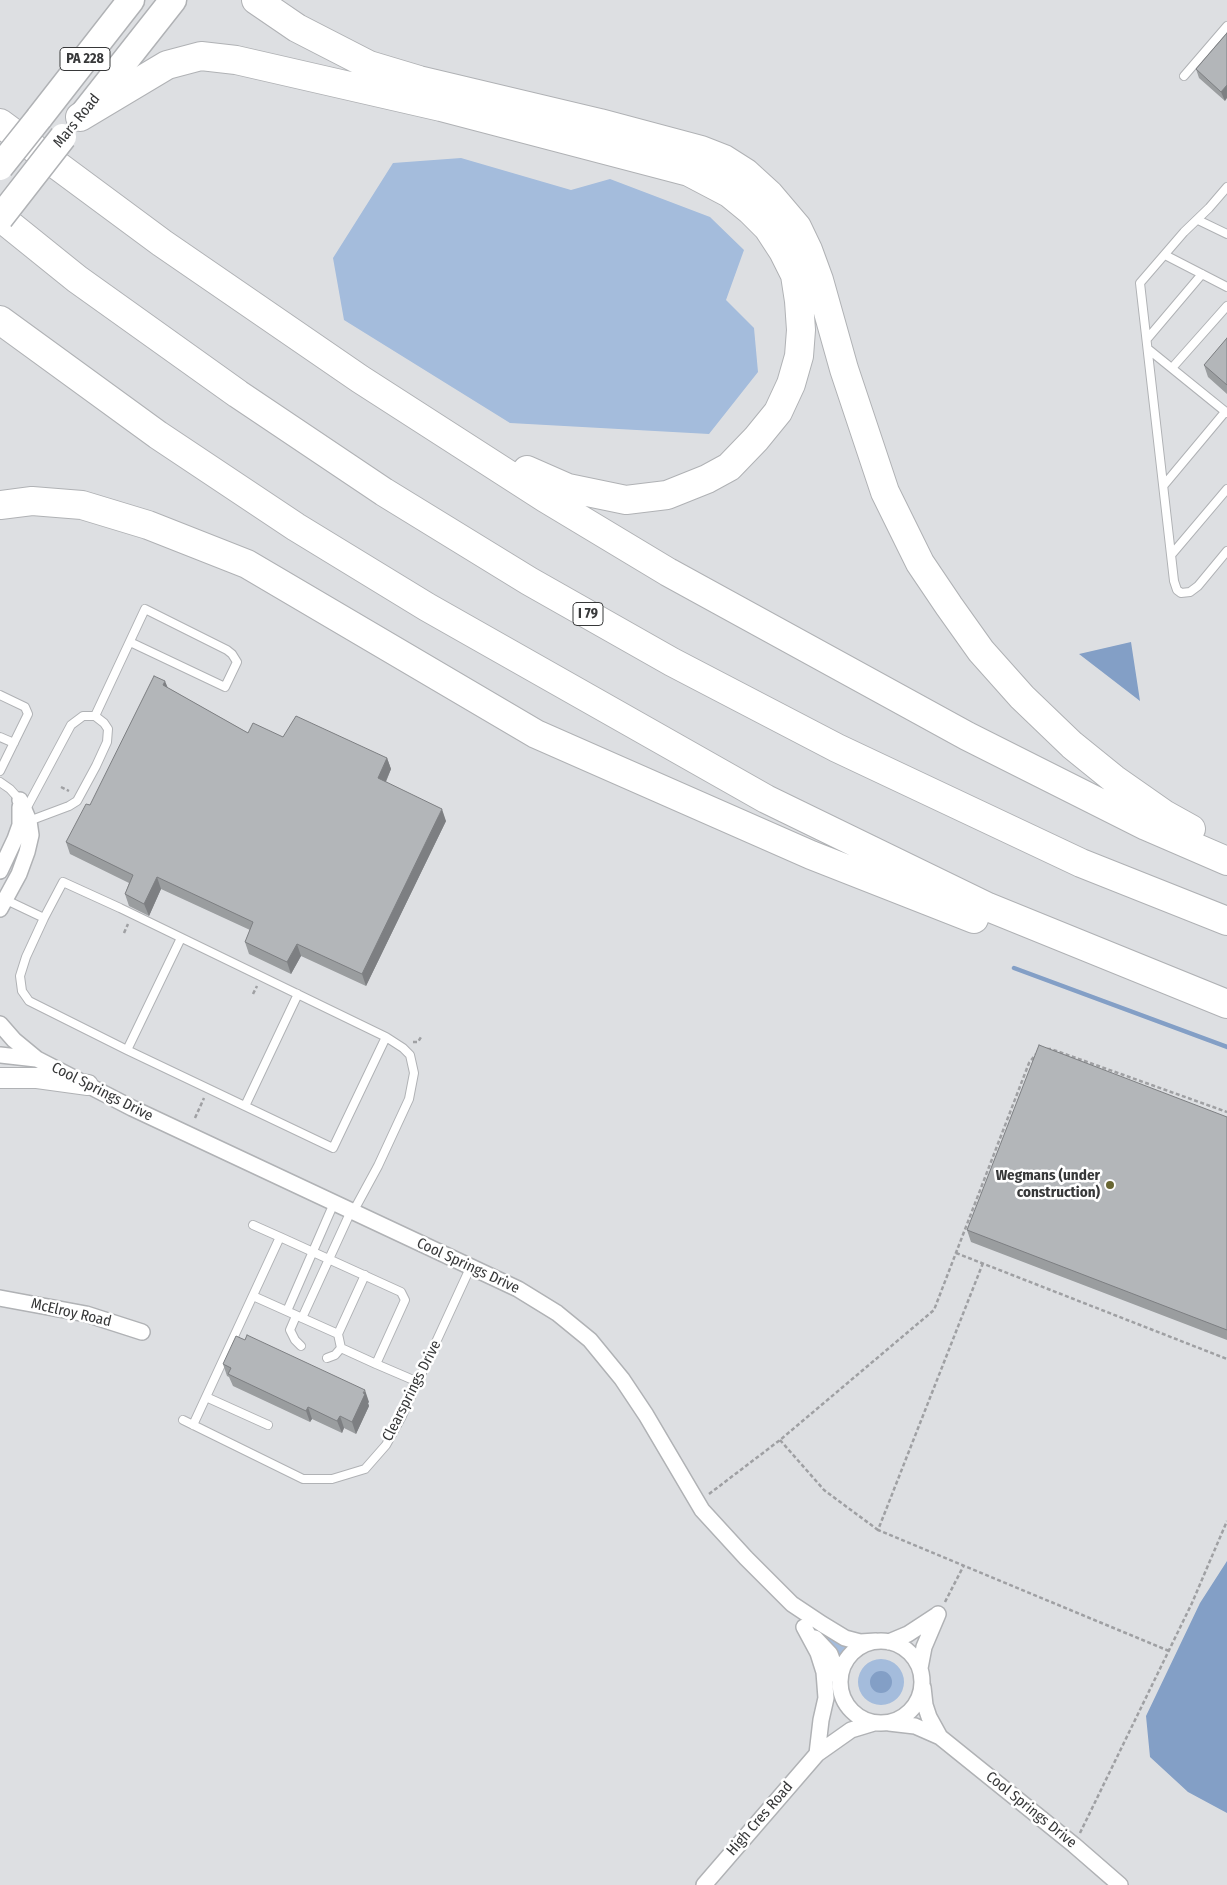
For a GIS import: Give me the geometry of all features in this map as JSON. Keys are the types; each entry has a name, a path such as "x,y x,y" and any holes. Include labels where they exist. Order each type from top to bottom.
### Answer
{"highway":[{"name":"Mars Road","path":"0,167 131,0"},
{"name":"Mars Road","path":"0,218 173,0"},
{"path":"256,0 296,28 369,64 419,80 600,123 701,150 724,159 746,173 769,194 797,227 808,250 819,280 844,369 885,492 920,563 954,614 981,651 1022,697 1072,745 1114,779 1164,814 1227,849"},
{"path":"72,127 167,65 201,56 236,60 441,107 689,172 728,193 751,211 768,228 794,275 800,301 801,330 799,356 791,384 778,412 730,467 707,479 667,495 626,500 568,488 507,462 360,379"},
{"path":"0,123 162,243 360,379 544,498 766,628 968,736 1146,826 1227,861"},
{"name":"I 79","path":"0,218 77,279 238,394 384,492 529,581 672,662 837,748 1081,863 1227,921"},
{"path":"0,320 158,435 296,527 435,612 766,799 988,907 1227,1004"},
{"path":"0,325 32,344"},
{"path":"0,504 32,501 82,505 148,525 247,564 536,734 811,855 1099,968 1227,1013"}],"street":[{"path":"0,871 15,839 20,825 21,814 25,811"},
{"path":"2,902 19,874 27,852 31,835 25,811"},
{"name":"Cool Springs Drive","path":"0,1024 14,1040 37,1059 132,1108 352,1212 472,1266 518,1289 549,1308 590,1340 622,1379 702,1510 746,1558 792,1604 845,1638 860,1642 882,1641"},
{"name":"Cool Springs Drive","path":"0,1055 37,1059"},
{"path":"0,1078 37,1078 88,1085"},
{"name":"McElroy Road","path":"0,1298 86,1314 142,1332"},
{"name":"Cool Springs Drive","path":"792,1604 804,1627 830,1654 839,1678"},
{"path":"938,1614 924,1648 921,1691 913,1708 906,1715 889,1723 874,1723 862,1719 851,1712 842,1696 839,1678 843,1664 851,1653 863,1645 908,1634 938,1614"},
{"path":"804,1627 818,1654 824,1672 826,1698 817,1754"},
{"path":"882,1641 899,1645 908,1651 915,1659 921,1675"},
{"name":"Cool Springs Drive","path":"921,1675 925,1706 940,1737"},
{"name":"High Cres Road","path":"704,1885 817,1754 851,1730 874,1723"},
{"name":"Cool Springs Drive","path":"889,1723 915,1726 940,1737 1120,1885"}],"lane":[{"path":"1184,76 1227,26"},
{"path":"1227,187 1140,283 1176,586 1181,593 1190,592 1198,586 1227,550"},
{"path":"1198,220 1227,234"},
{"path":"1165,255 1227,287"},
{"path":"1147,339 1202,274"},
{"path":"1172,368 1227,306"},
{"path":"1148,349 1226,413 1164,486"},
{"path":"1172,554 1227,489"},
{"path":"95,716 145,609 228,650 237,662 225,686 130,642"},
{"path":"0,695 28,710 28,714 0,771"},
{"path":"83,716 95,716 104,723 108,729 107,742 80,796 69,806 25,811 71,725 83,716"},
{"path":"0,737 14,743"},
{"path":"0,782 10,789 25,811"},
{"path":"301,1346 295,1340 290,1330 299,1317 396,1130 413,1085 414,1073 410,1055 386,1036 63,882 26,956 20,976 22,991 29,1001 333,1148 386,1036"},
{"path":"2,902 44,918"},
{"path":"127,1050 181,938"},
{"path":"244,1106 298,994"},
{"path":"287,1311 334,1203"},
{"path":"253,1225 402,1292 405,1300 376,1364"},
{"path":"193,1425 280,1237"},
{"name":"Clearsprings Drive","path":"183,1420 303,1478 332,1479 364,1469 386,1444 402,1416 472,1266"},
{"path":"341,1348 338,1334 365,1276"},
{"path":"253,1296 338,1334"},
{"path":"341,1348 418,1382"},
{"path":"327,1358 335,1355 341,1348"},
{"path":"206,1398 268,1425"}],"path":[{"path":"60,787 75,794"},
{"path":"124,933 128,924"},
{"path":"254,994 257,986"},
{"path":"1045,1049 1051,1048 1227,1112"},
{"path":"698,1502 780,1440 934,1310 1030,1063 1038,1050"},
{"path":"195,1118 204,1098"},
{"path":"956,1253 1227,1359"},
{"path":"878,1530 983,1263"},
{"path":"780,1440 824,1490 878,1530 1169,1651"},
{"path":"1081,1832 1192,1603 1227,1521"},
{"path":"938,1614 964,1565"}],"shaded area":[{"path":"461,158 571,190 610,179 710,217 744,250 726,300 754,328 758,372 709,434 510,423 344,320 333,258 393,163"},
{"path":"1131,642 1140,701 1079,654"},
{"path":"1227,1561 1227,1813 1188,1792 1150,1757 1146,1716 1200,1603"},
{"path":"803,1616 853,1644 838,1661 808,1625"},
{"path":"886,1659 898,1665 903,1673 903,1691 898,1699 890,1704 876,1705 864,1699 859,1691 858,1677 864,1665 872,1660"},
{"path":"881,1671 891,1678 892,1682 885,1692 881,1693 871,1686 870,1682 877,1672"}],"building":[{"path":"1227,33 1227,85 1221,92 1196,69"},
{"path":"1227,338 1227,385 1204,365"},
{"path":"154,676 165,681 163,685 248,733 253,723 283,737 296,716 387,758 378,778 442,809 362,974 297,944 287,962 245,942 253,922 157,877 144,904 125,894 133,875 66,842 86,804 90,805"},
{"name":"Wegmans (under construction)","path":"1039,1045 1227,1117 1227,1330 967,1230"},
{"path":"247,1335 365,1390 363,1393 365,1394 352,1422 340,1416 337,1421 308,1407 306,1411 228,1374 231,1368 223,1364 236,1336 245,1340"}],"waterway":[{"path":"1014,968 1227,1047"}],"place":[{"name":"Wegmans (under construction)","path":"1110,1185"}]}
